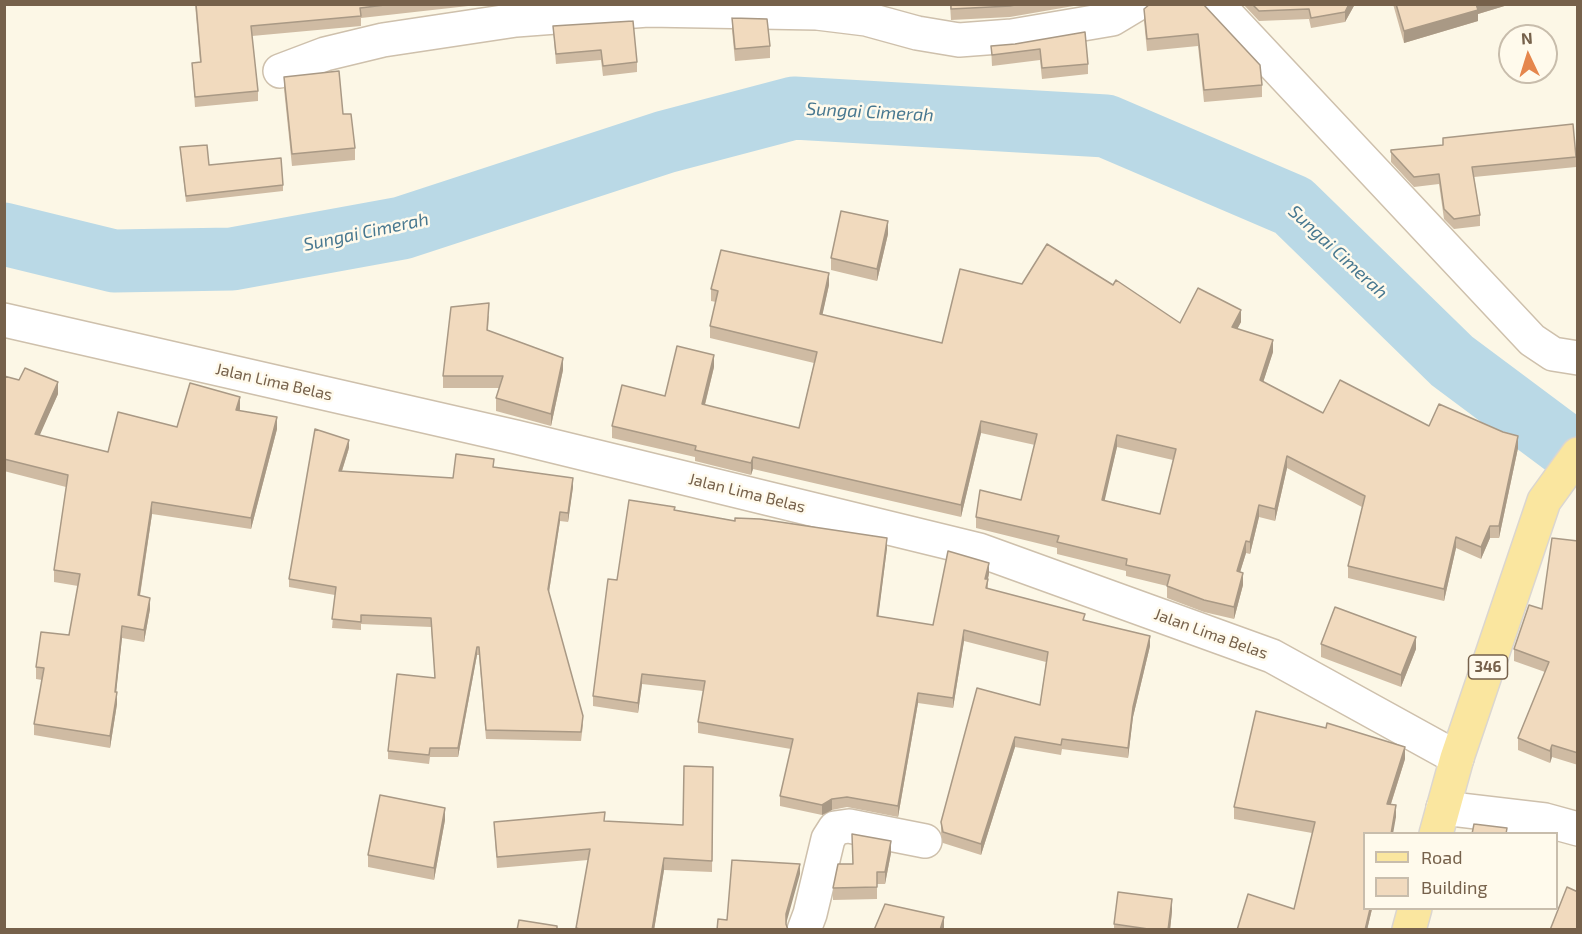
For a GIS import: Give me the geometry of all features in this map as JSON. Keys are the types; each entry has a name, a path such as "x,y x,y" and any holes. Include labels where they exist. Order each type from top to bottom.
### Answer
{"main road":[{"name":"346","path":"1440,821 1457,758 1544,501 1578,453"},
{"path":"1409,930 1415,910"}],"street":[{"path":"280,71 325,54 383,40 516,20 648,10 818,13 866,19 917,33 959,40 1012,36 1112,19 1137,4"},
{"path":"1217,4 1532,340 1553,354 1578,358"},
{"name":"Jalan Lima Belas","path":"4,320 516,437 979,550 1272,656 1457,758"},
{"path":"1440,821 1545,820 1578,829"},
{"path":"804,930 828,839 835,828 849,826 925,841"}],"building":[{"path":"196,4 393,4 360,8 361,16 251,26 258,91 195,97 192,63 201,62"},
{"path":"951,4 1020,4 951,9"},
{"path":"1150,4 1203,4 1260,65 1262,85 1204,90 1198,34 1147,39 1144,9"},
{"path":"1252,4 1349,4 1345,12 1311,18 1309,9 1259,11"},
{"path":"1396,4 1476,4 1478,10 1404,31"},
{"path":"732,18 767,19 770,46 735,49"},
{"path":"633,21 637,62 603,66 601,50 556,54 553,26"},
{"path":"1085,32 1088,64 1042,68 1040,49 992,55 991,46"},
{"path":"339,71 343,114 351,114 355,148 292,154 284,77"},
{"path":"1573,124 1576,157 1472,167 1480,215 1454,219 1444,209 1439,174 1414,177 1391,152 1391,150 1443,145 1443,138"},
{"path":"207,145 209,165 281,158 283,185 186,196 180,147"},
{"path":"841,211 888,221 877,269 831,258"},
{"path":"1047,244 1113,285 1116,280 1180,323 1198,288 1241,310 1232,327 1273,340 1260,380 1323,413 1340,380 1429,426 1439,404 1503,432 1518,436 1499,526 1490,526 1481,547 1456,537 1444,589 1348,566 1365,496 1287,456 1275,509 1259,505 1250,542 1246,541 1237,571 1243,573 1234,607 1204,600 1167,586 1170,575 1126,565 1127,559 1057,542 1059,536 976,517 980,490 1021,500 1037,434 981,421 961,505 753,457 751,463 695,450 696,446 612,426 622,385 665,396 677,346 714,355 702,404 799,428 817,352 710,326 718,291 711,289 721,250 829,273 820,314 942,343 960,269 1022,284","holes":["1117,435 1176,449 1160,514 1102,500"]},
{"path":"489,303 487,330 563,358 551,414 496,398 503,376 443,376 451,307"},
{"path":"25,368 58,382 35,434 108,452 118,412 177,427 190,383 240,397 236,410 277,417 251,518 152,502 138,595 150,598 144,630 122,626 115,692 117,692 110,736 34,724 44,668 36,667 41,632 69,635 80,574 54,570 68,475 4,459 4,376 19,380"},
{"path":"315,429 349,440 339,471 453,478 456,454 494,459 493,467 573,478 568,513 560,512 548,589 583,716 581,732 486,730 479,647 477,647 458,748 430,748 429,755 388,751 397,674 435,678 431,618 361,615 361,622 332,619 336,587 289,579"},
{"path":"629,500 675,507 674,510 735,521 735,518 760,519 887,538 877,616 933,625 948,551 989,563 985,579 988,579 986,588 1085,614 1083,620 1150,636 1133,707 1128,748 1062,739 1061,745 1015,737 981,844 943,832 941,822 977,688 1040,705 1048,652 964,630 953,698 918,693 898,806 847,797 832,799 822,805 780,796 793,739 698,722 705,681 642,674 638,703 593,696 608,579 617,580"},
{"path":"1552,538 1578,541 1578,753 1552,745 1550,751 1518,738 1549,662 1514,649 1529,605 1542,609"},
{"path":"1335,607 1416,637 1401,675 1321,644"},
{"path":"1256,711 1326,728 1327,723 1405,747 1387,804 1396,805 1391,832 1363,832 1363,910 1370,910 1365,930 1237,930 1248,894 1294,909 1315,822 1234,807"},
{"path":"684,766 713,767 712,861 664,858 652,930 583,930 576,928 590,849 497,857 494,822 605,812 604,821 683,825"},
{"path":"380,795 445,808 434,868 368,855"},
{"path":"1474,824 1507,828 1506,832 1472,832"},
{"path":"852,834 891,841 885,872 877,872 877,887 833,888 838,864 853,864"},
{"path":"732,860 800,864 786,914 788,930 717,930 718,919 727,920"},
{"path":"1567,887 1578,892 1578,930 1550,930"},
{"path":"1118,892 1172,899 1168,930 1114,924"},
{"path":"885,904 944,917 940,930 874,930"},
{"path":"519,920 557,926 557,930 517,930"}],"waterway":[{"name":"Sungai Cimerah","path":"4,234 114,261 232,259 402,228 665,142 794,108 1106,126 1293,206 1452,361 1578,455"}]}
